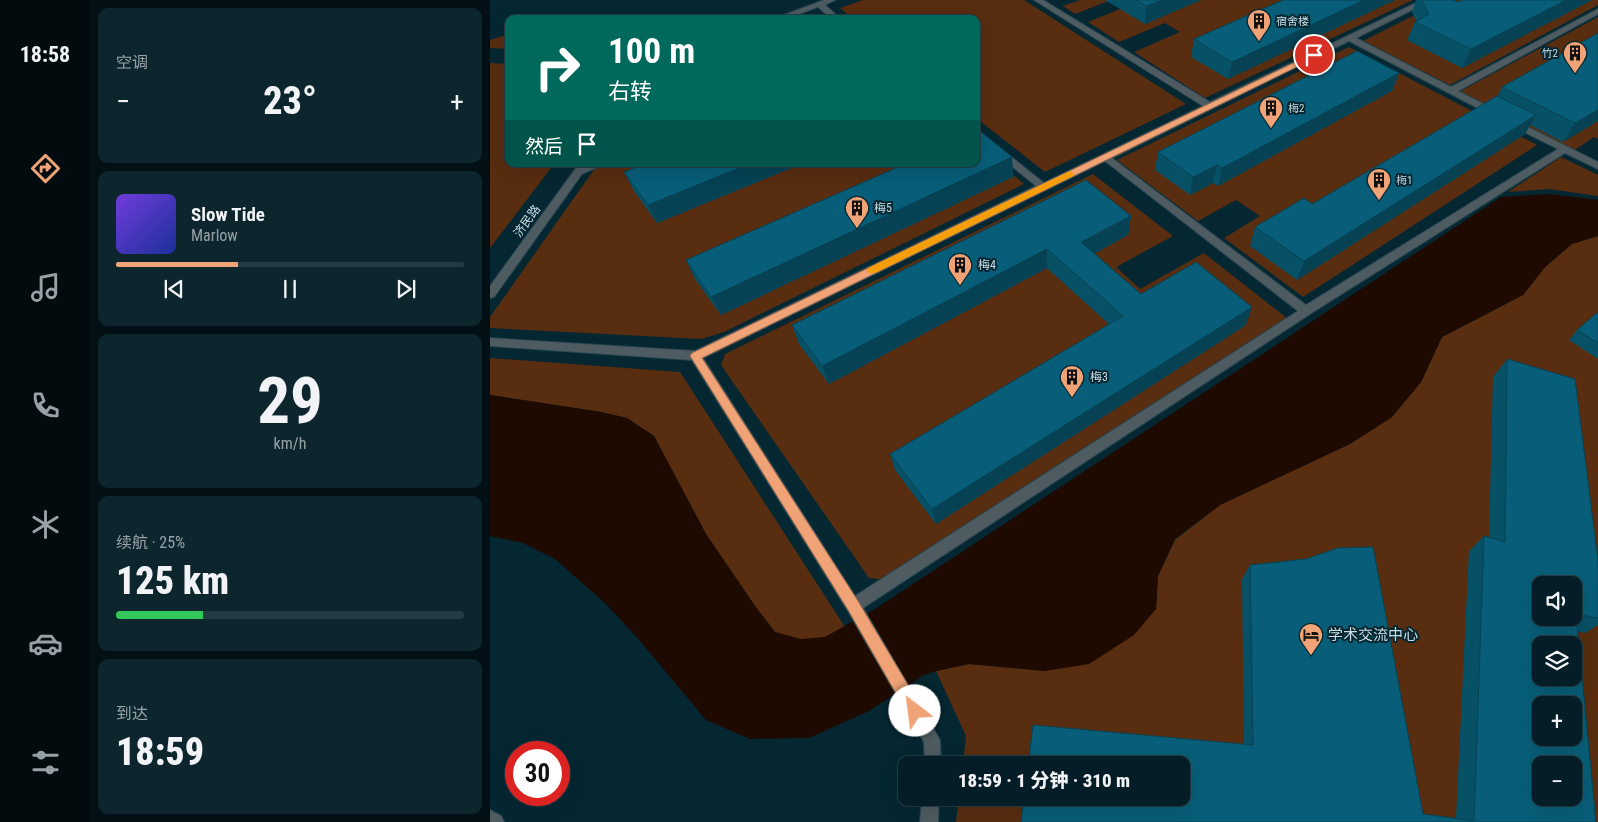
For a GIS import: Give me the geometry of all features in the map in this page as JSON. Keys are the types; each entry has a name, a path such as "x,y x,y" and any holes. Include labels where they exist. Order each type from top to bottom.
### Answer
{"street":[{"path":"787,15 831,0"},
{"path":"1038,0 1051,4 1210,106"},
{"path":"490,342 696,356 1428,0"},
{"path":"819,4 832,15"},
{"path":"1451,91 1598,10"},
{"path":"1349,38 1598,166"},
{"path":"980,135 1043,187"},
{"path":"856,610 1306,311 1565,149"},
{"path":"1105,157 1306,311"},
{"name":"济民路","path":"490,294 581,168"},
{"path":"696,356 856,610 932,740 934,756"},
{"path":"929,822 930,806"},
{"path":"490,819 495,822"}],"shaded area":[{"path":"863,0 1024,0 1186,104 1045,172 980,121 980,15 848,15 840,8"},
{"path":"1080,0 1111,0 1075,14 1063,6"},
{"path":"1114,0 1413,0 1205,98 1134,52 1180,32 1165,23 1119,42 1088,22 1125,7"},
{"path":"1445,0 1598,0 1598,5 1450,85 1363,41"},
{"path":"1598,17 1598,139 1594,137 1572,152 1459,92"},
{"path":"505,35 505,49 490,48 490,40"},
{"path":"1349,47 1537,145 1303,297 1224,238 1260,216 1236,200 1198,221 1117,160"},
{"path":"490,63 505,64 505,167 552,167 490,248"},
{"path":"980,147 1024,184 724,332 701,339 490,328 490,317 596,167 980,167"},
{"path":"1561,157 1598,175 1598,196 1549,189 1508,192"},
{"path":"1093,174 1173,236 1116,267 1140,289 1204,253 1288,319 888,580 869,578 721,365 725,354"},
{"path":"1550,194 1598,200 1598,236 1572,244 1545,267 1523,295 1442,337 1421,382 1392,417 1350,444 1220,505 1175,539 1158,576 1156,609 1134,635 1089,664 1045,671 969,664 936,671 924,675 869,711 809,738 750,739 706,720 640,641 606,604 555,559 523,543 490,536 490,395 601,412 627,418 654,436 706,534 775,632 801,639 825,637 875,609 1501,197"},
{"path":"1598,236 1598,822 956,822 958,806 1190,806 1190,756 964,756 966,736 936,671 969,664 1045,671 1156,609 1158,576 1175,540 1220,505 1350,444 1392,417 1421,382 1442,337 1523,295 1545,267 1572,244"},
{"path":"490,358 680,372 845,627 825,637 801,640 775,632 706,534 654,436 627,418 601,412 490,395"}],"building":[{"path":"1136,0 1162,0 1146,6"},
{"path":"1283,0 1364,0 1232,62 1194,39"},
{"path":"1422,0 1453,0 1458,2 1462,0 1566,0 1471,49 1415,22 1429,14"},
{"name":"竹2","path":"1598,33 1598,110 1575,123 1502,87"},
{"path":"1357,51 1399,73 1222,168 1217,165 1193,177 1158,152"},
{"path":"1497,96 1536,115 1304,261 1255,227 1304,198 1312,204"},
{"path":"980,132 1012,157 711,297 686,260 898,167 980,167"},
{"path":"637,167 742,167 648,205 624,172"},
{"path":"1086,180 1131,216 1081,242 1141,294 1196,262 1252,307 932,509 890,454 1123,316 1047,249 822,366 792,325"},
{"path":"1598,312 1598,343 1577,330"},
{"path":"1507,359 1575,379 1598,561 1598,618 1582,615 1582,576 1532,576 1532,626 1577,626 1578,636 1532,636 1532,686 1582,686 1582,676 1596,822 1021,822 1023,806 1190,806 1190,756 1029,756 1033,725 1253,745 1250,565 1306,559 1338,548 1373,547 1423,814 1474,821 1484,536 1505,542"}],"slow traffic":[{"path":"872,271 1070,174"}],"place":[{"name":"宿舍楼","path":"1259,42"},
{"name":"竹2","path":"1575,74"},
{"name":"梅2","path":"1271,129"},
{"name":"梅1","path":"1379,201"},
{"name":"梅5","path":"857,229"},
{"name":"梅4","path":"960,286"},
{"name":"梅3","path":"1072,398"},
{"name":"学术交流中心","path":"1311,656"}],"route":[{"path":"915,711 853,606 696,356 1314,55"}]}
